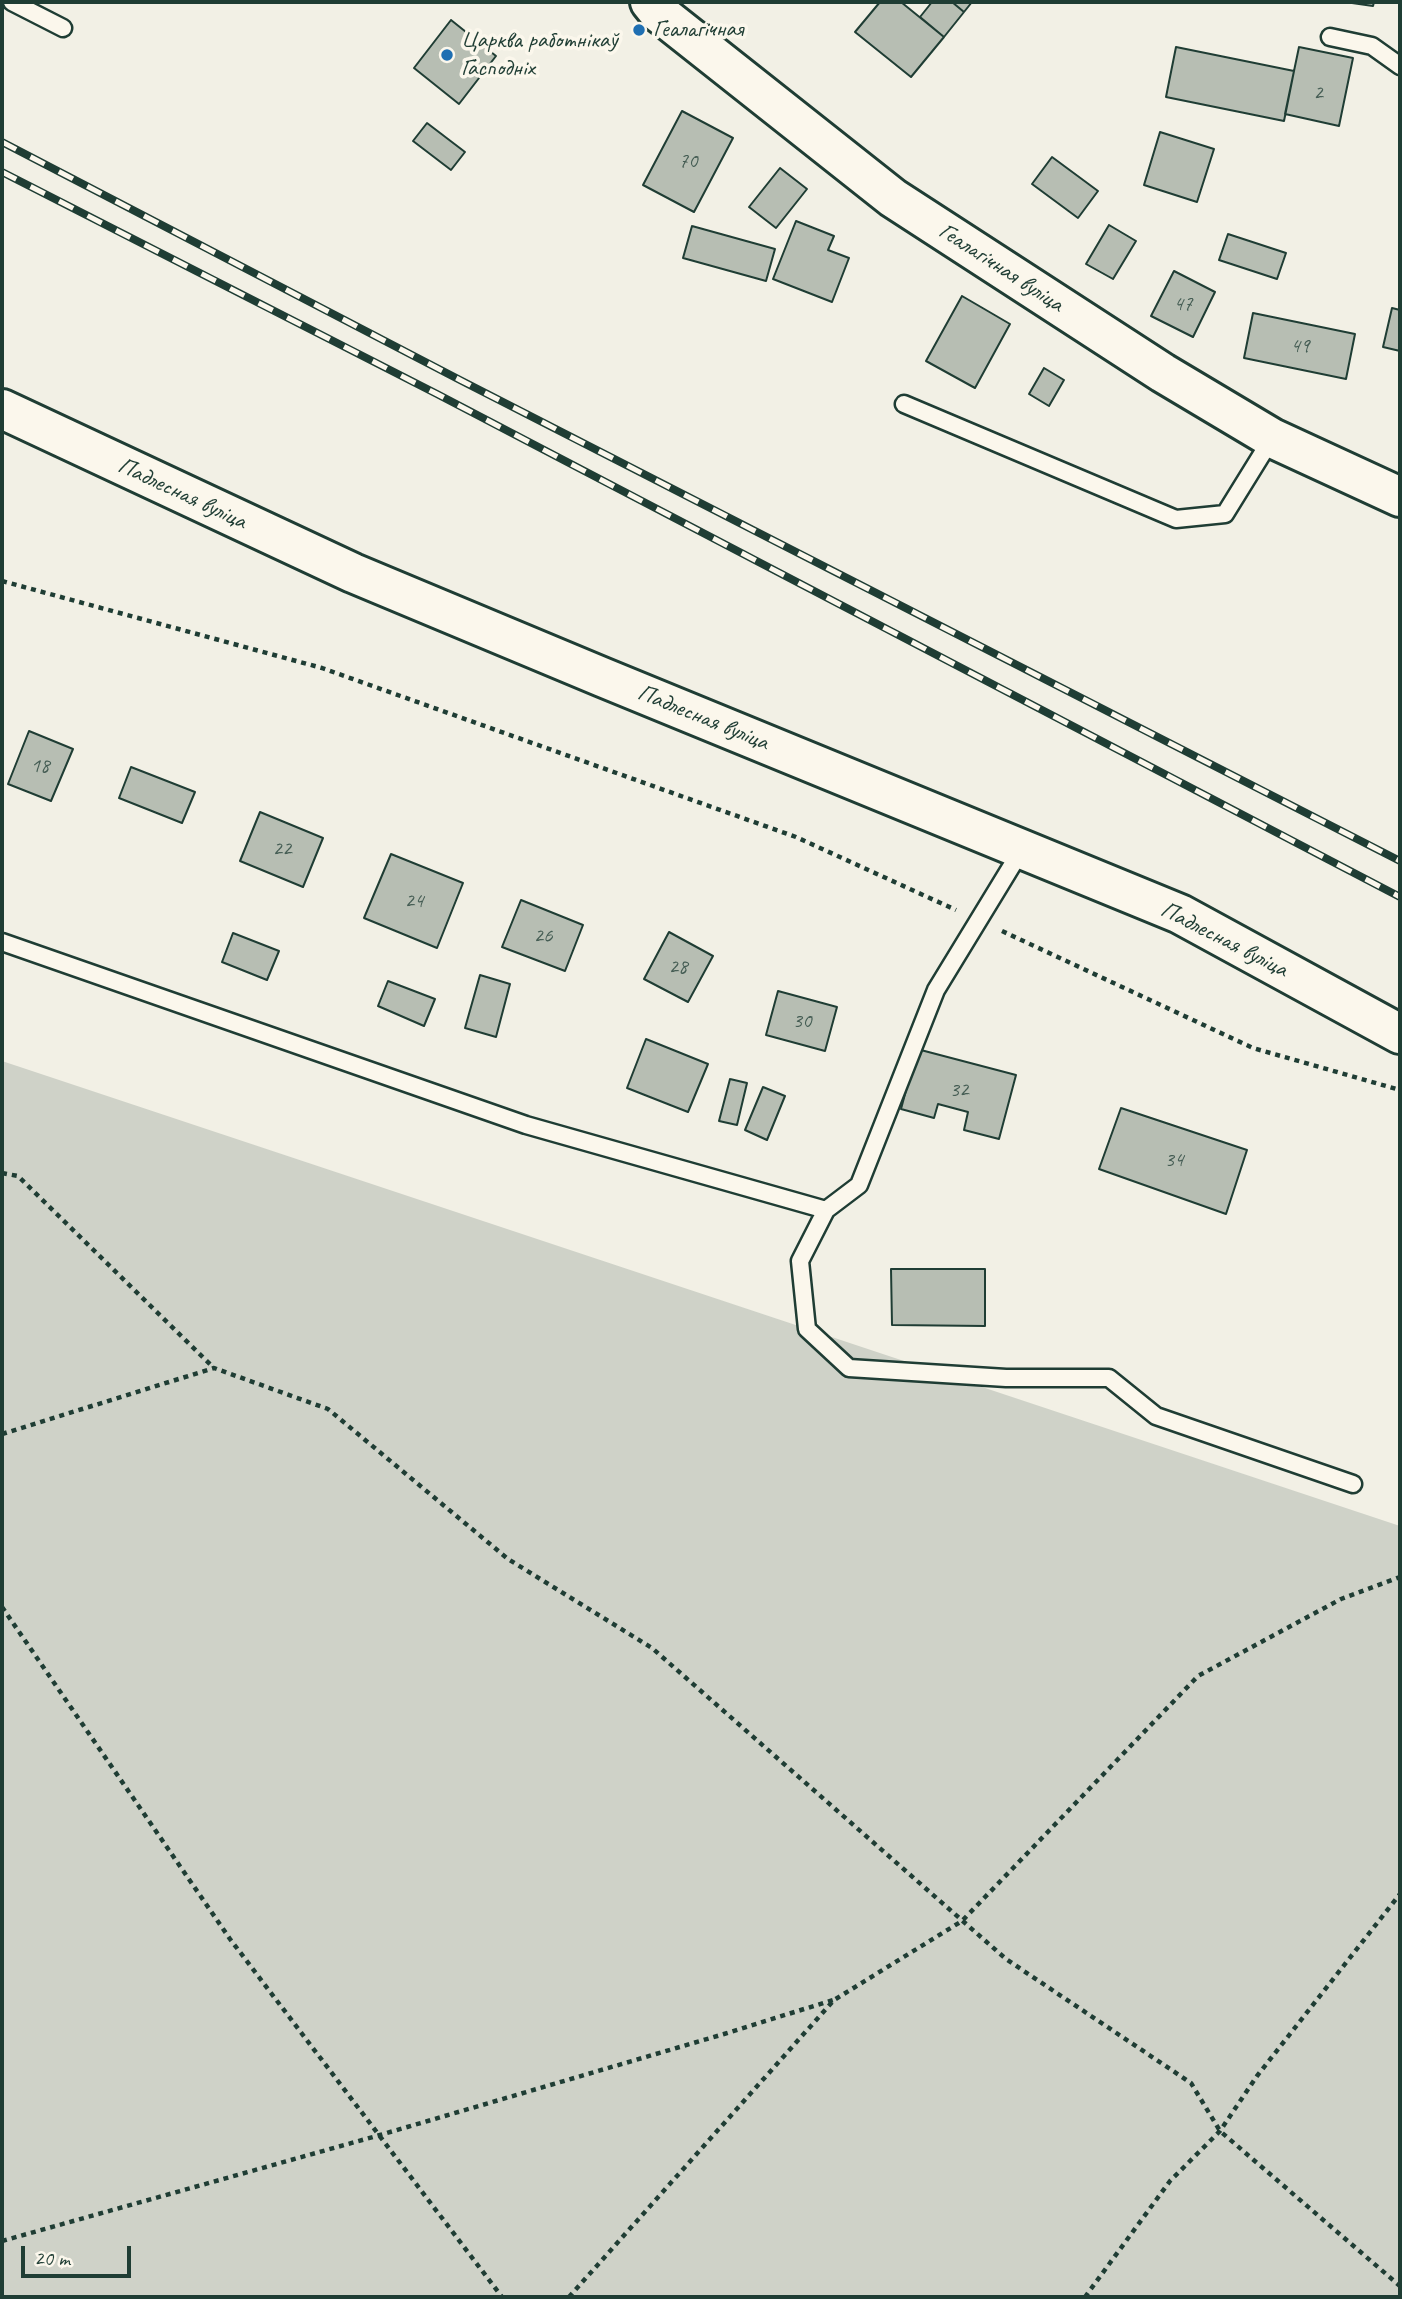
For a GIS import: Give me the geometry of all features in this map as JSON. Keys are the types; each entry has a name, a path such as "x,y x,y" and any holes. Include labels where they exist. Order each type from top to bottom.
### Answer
{"street":[{"name":"Геалагічная вуліца","path":"650,2 893,198 1163,373 1272,438 1394,491"},
{"name":"Падлесная вуліца","path":"2,409 353,573 1180,914 1400,1034"}],"lane":[{"path":"12,2 63,29"},
{"path":"1330,37 1372,46 1400,66"},
{"path":"904,404 1176,519 1225,514 1272,438"},
{"path":"1022,849 936,990 859,1185 826,1210 800,1261 807,1329 849,1368 1006,1378 1110,1378 1156,1416 1353,1484"},
{"path":"2,942 526,1125 826,1210"}],"path":[{"path":"2,581 322,668 796,837 1253,1048 1400,1090"},
{"path":"2,1173 19,1176 214,1368 328,1409 508,1559 652,1648 1006,1959 1191,2084 1220,2131 1400,2286"},
{"path":"2,1434 214,1368"},
{"path":"2,2241 380,2136 834,2000 962,1922 1198,1676 1341,1599 1400,1577"},
{"path":"2,1607 230,1939 502,2297"},
{"path":"1085,2297 1170,2181 1220,2131 1257,2076 1400,1894"},
{"path":"569,2297 834,2000"}],"shaded area":[{"path":"2,1061 1400,1526 1400,2297 2,2297"}],"building":[{"path":"880,2 901,2 944,37 911,77 855,32"},
{"path":"932,2 952,2 964,12 944,37 920,17"},
{"path":"952,2 972,2 964,12"},
{"path":"1345,2 1374,2 1373,6"},
{"path":"451,20 496,56 459,104 414,68"},
{"path":"1176,47 1294,71 1284,121 1166,97"},
{"path":"1299,47 1353,58 1339,126 1285,114"},
{"path":"682,111 733,138 694,212 643,185"},
{"path":"427,123 465,152 451,170 413,141"},
{"path":"1160,132 1214,149 1197,202 1144,185"},
{"path":"1052,157 1098,191 1078,218 1032,184"},
{"path":"780,168 807,189 776,228 749,207"},
{"path":"796,221 834,236 828,250 849,258 832,302 773,279"},
{"path":"1109,225 1136,241 1113,279 1086,264"},
{"path":"692,226 775,249 766,281 683,258"},
{"path":"1228,234 1286,253 1277,279 1219,260"},
{"path":"1174,271 1215,292 1193,337 1151,316"},
{"path":"962,296 1010,324 975,388 926,361"},
{"path":"1392,308 1400,310 1400,351 1383,347"},
{"path":"1253,313 1355,334 1346,379 1244,358"},
{"path":"1044,368 1064,380 1049,406 1029,394"},
{"path":"29,731 73,749 51,801 8,784"},
{"path":"131,767 195,792 182,823 119,798"},
{"path":"260,812 323,838 303,887 240,861"},
{"path":"391,854 463,883 437,948 364,918"},
{"path":"521,900 583,925 565,971 502,947"},
{"path":"669,932 713,956 688,1002 644,979"},
{"path":"233,933 279,951 267,980 222,962"},
{"path":"480,975 510,984 496,1037 465,1028"},
{"path":"388,981 435,999 424,1026 378,1006"},
{"path":"778,991 837,1007 825,1051 766,1035"},
{"path":"646,1039 708,1064 688,1112 627,1088"},
{"path":"917,1049 1016,1075 999,1139 964,1130 968,1112 938,1104 934,1118 901,1109"},
{"path":"730,1079 747,1083 737,1125 719,1121"},
{"path":"763,1087 785,1096 767,1140 745,1130"},
{"path":"1121,1108 1247,1150 1226,1214 1099,1169"},
{"path":"891,1269 985,1269 985,1326 892,1325"}],"railway":[{"path":"2,142 460,380 1400,861"},
{"path":"2,172 437,394 1400,897"}],"place":[{"name":"Геалагічная","path":"639,30"},
{"name":"Царква работнікаў Гасподніх","path":"447,55"}]}
